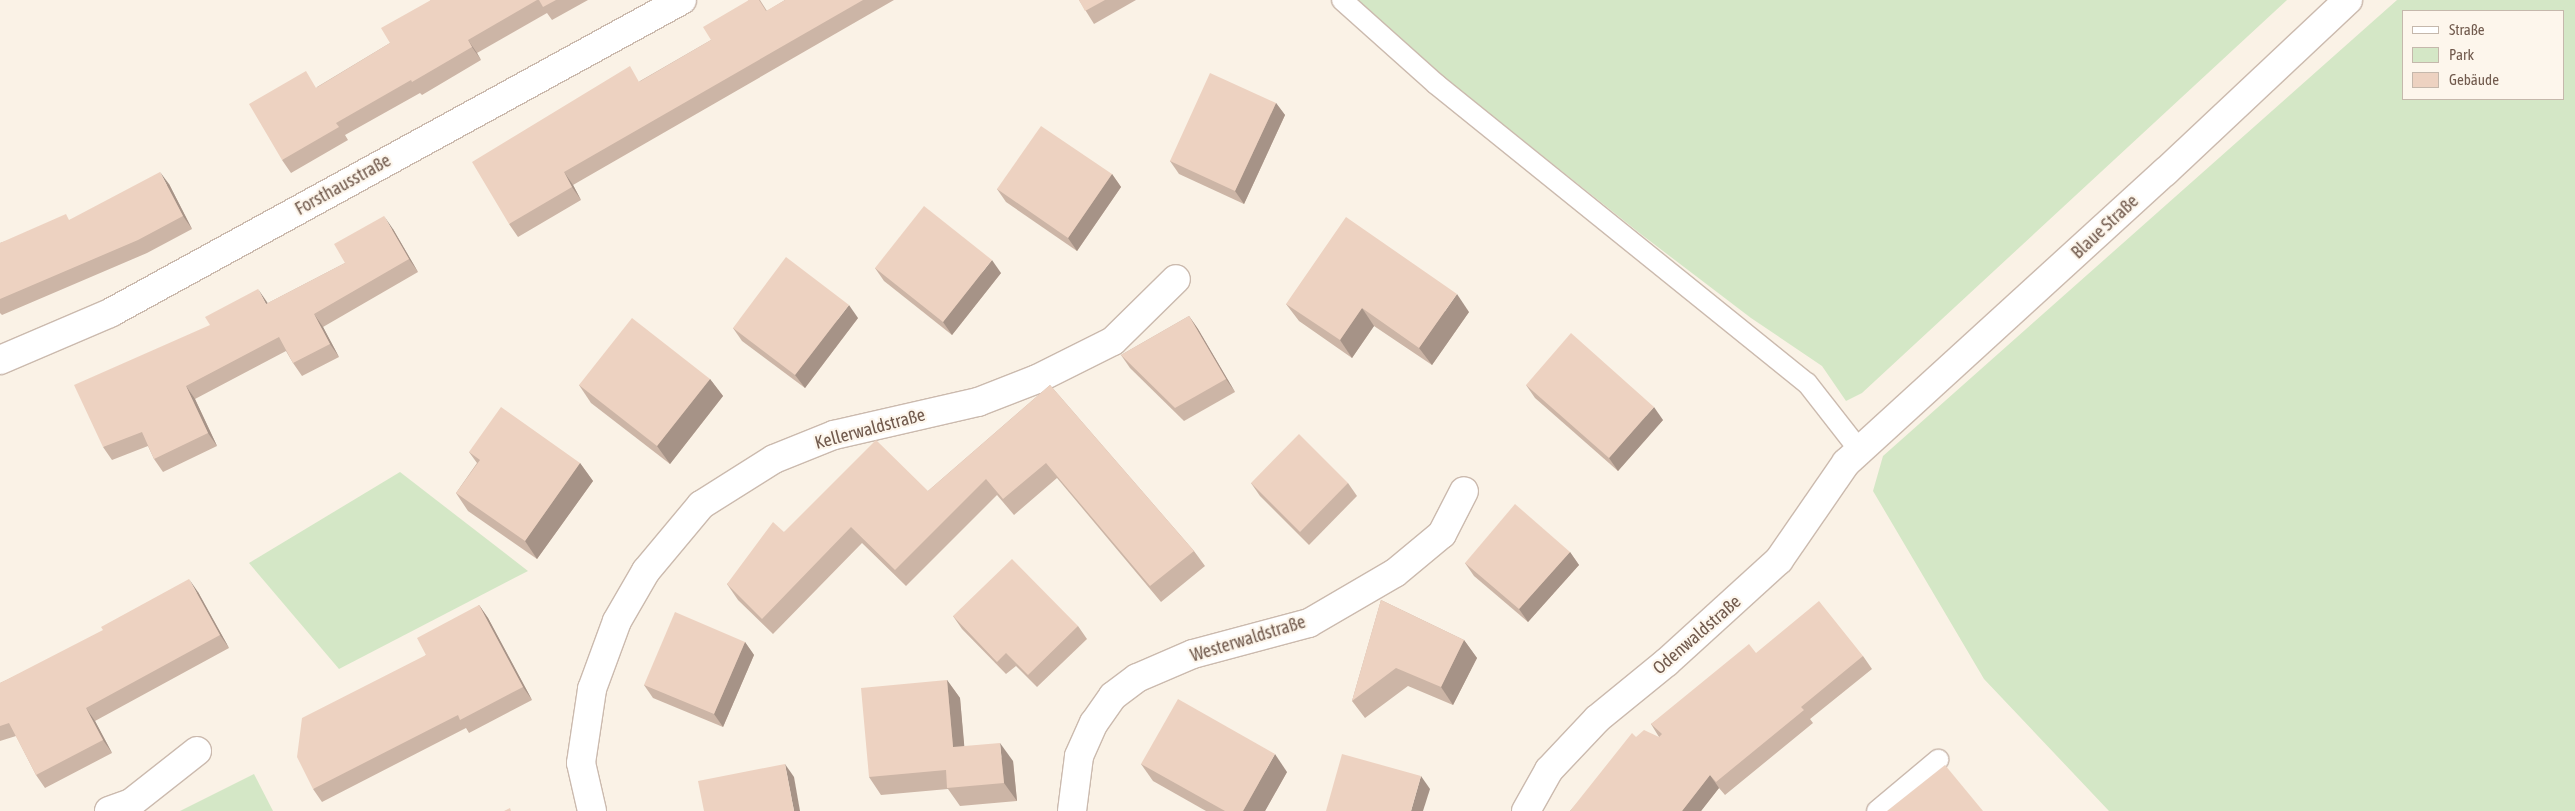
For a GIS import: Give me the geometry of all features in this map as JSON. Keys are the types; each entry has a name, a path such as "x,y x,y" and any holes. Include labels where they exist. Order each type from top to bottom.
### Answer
{"street":[{"name":"Forsthausstraße","path":"0,360 110,314 682,0"},
{"name":"Blaue Straße","path":"1861,452 2348,0"},
{"name":"Kellerwaldstraße","path":"592,811 581,763 592,688 617,621 646,571 701,505 774,459 834,435 978,402 1038,379 1113,341 1176,279"},
{"name":"Odenwaldstraße","path":"1526,811 1549,770 1597,719 1667,662 1779,560 1846,463 1861,452"},
{"name":"Westerwaldstraße","path":"1072,811 1079,756 1094,723 1113,696 1137,678 1193,654 1309,623 1395,572 1442,534 1464,491"},
{"path":"109,811 132,803 197,751"}],"lane":[{"path":"1342,0 1436,84 1807,383 1861,452"},
{"path":"1877,811 1938,760"}],"green space":[{"path":"1356,0 2287,0 1862,393 1846,401 1822,366 1751,318 1642,235 1445,78"},
{"path":"2397,0 2575,0 2575,811 2109,811 1984,679 1873,491 1883,456"},
{"path":"400,472 528,571 339,669 249,563"},
{"path":"254,774 273,811 180,811"}],"building":[{"path":"431,0 537,0 468,40 472,47 336,123 339,127 282,160 249,104 306,71 316,88 390,43 381,28"},
{"path":"539,0 556,0 543,7"},
{"path":"749,0 759,0 766,11 785,0 863,0 564,172 572,187 509,224 472,162 630,66 639,82 711,40 703,27"},
{"path":"1079,0 1105,0 1085,11"},
{"path":"1210,73 1276,103 1235,191 1170,161"},
{"path":"1041,126 1112,174 1068,238 997,189"},
{"path":"160,172 183,216 138,240 0,299 0,243 66,214 69,220"},
{"path":"924,206 992,260 943,322 875,268"},
{"path":"384,216 409,259 314,314 330,344 293,363 279,337 186,386 208,433 154,459 142,432 103,447 74,385 210,325 205,317 258,289 266,304 345,263 334,244"},
{"path":"1346,217 1457,294 1419,348 1362,308 1340,340 1286,304"},
{"path":"786,257 849,305 795,375 733,328"},
{"path":"1189,316 1226,379 1175,408 1121,355"},
{"path":"632,318 710,379 657,446 579,385"},
{"path":"1571,333 1654,407 1609,458 1526,385"},
{"path":"1050,385 1194,551 1150,586 1046,463 1003,499 986,479 895,570 851,527 762,619 727,584 773,522 784,532 876,440 928,491"},
{"path":"501,407 580,463 525,541 456,493 480,460 469,452"},
{"path":"1299,434 1348,483 1300,532 1251,483"},
{"path":"1515,504 1570,552 1519,609 1465,563"},
{"path":"1012,559 1078,626 1028,675 1006,653 997,662 953,616"},
{"path":"189,579 220,635 86,708 103,740 36,775 9,723 0,726 0,683 103,630 101,627"},
{"path":"1381,600 1464,640 1441,687 1396,668 1352,701"},
{"path":"1819,601 1863,656 1801,707 1804,710 1716,782 1710,775 1682,811 1570,811 1632,733 1636,737 1644,730 1659,737 1662,734 1651,724 1749,644 1756,653"},
{"path":"479,605 523,687 460,720 458,715 313,789 297,757 302,718 426,655 417,638"},
{"path":"675,612 745,642 714,714 644,685"},
{"path":"947,680 953,747 1000,743 1004,783 947,788 946,770 869,777 861,688"},
{"path":"1178,699 1275,754 1243,811 1225,811 1141,764"},
{"path":"1342,754 1421,776 1411,811 1326,811"},
{"path":"785,764 794,811 704,811 698,781"},
{"path":"1945,765 1983,811 1887,811"}]}
